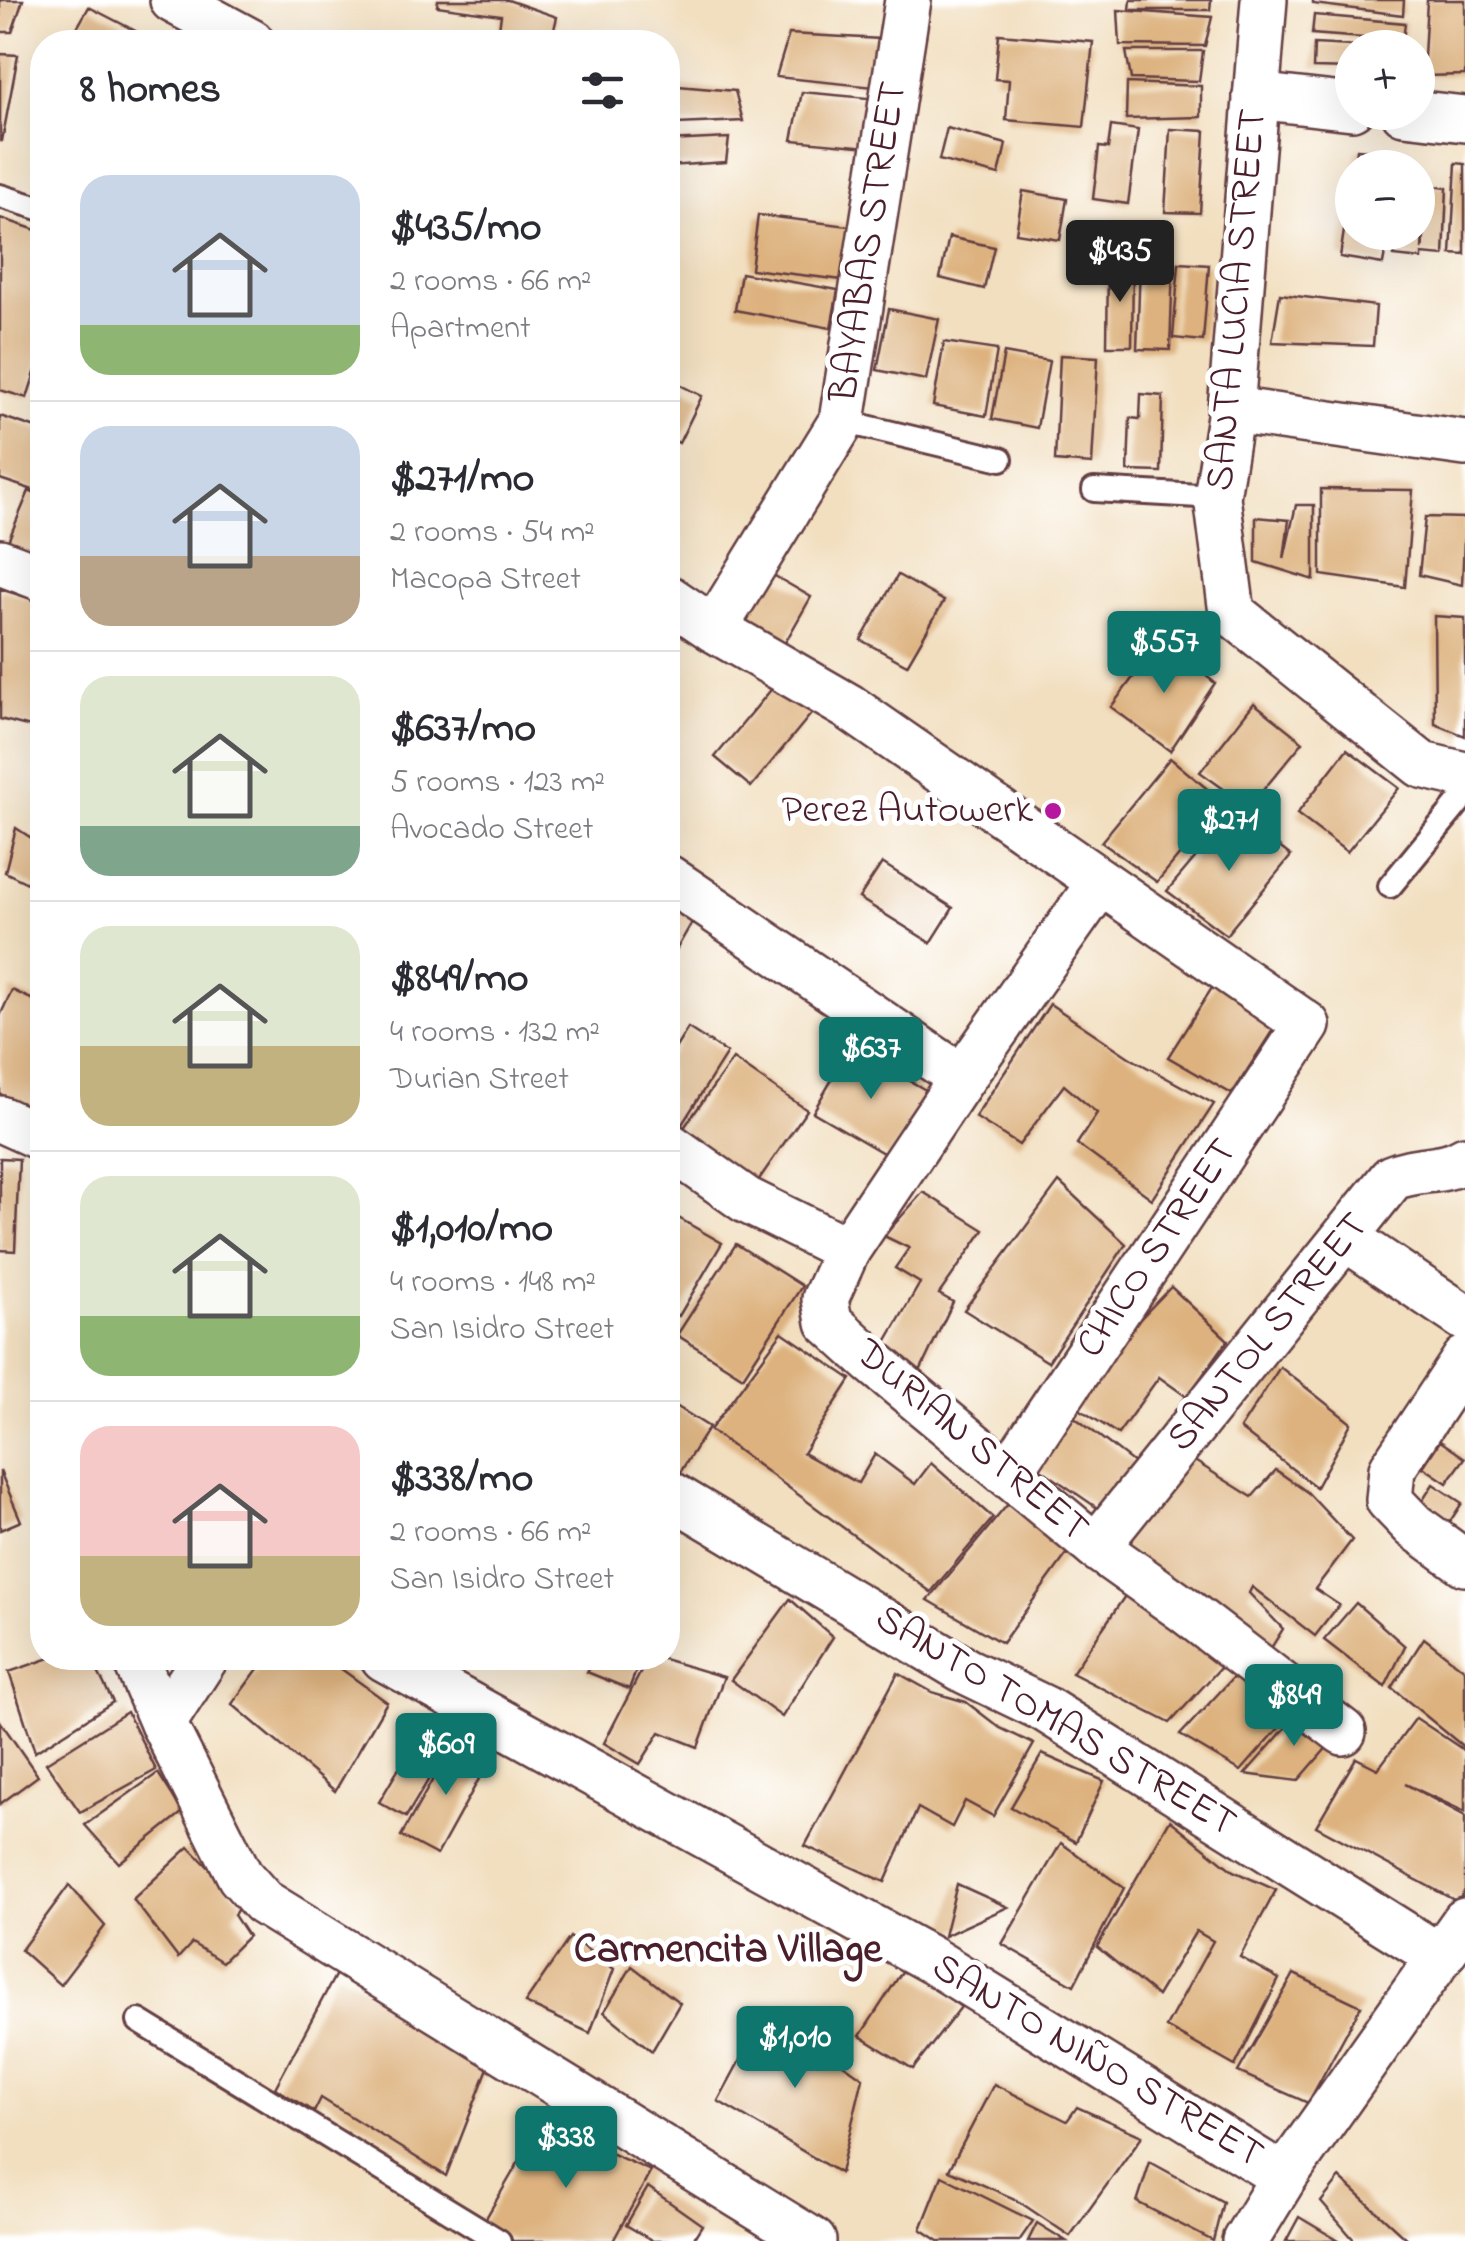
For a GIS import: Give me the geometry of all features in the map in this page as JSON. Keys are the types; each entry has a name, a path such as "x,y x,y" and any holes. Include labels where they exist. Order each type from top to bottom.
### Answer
{"street":[{"path":"173,0 229,30"},
{"name":"BAYABAS STREET","path":"714,629 842,421 908,0"},
{"name":"SANTA LUCIA STREET","path":"1264,0 1231,410 1217,497 1232,613 1422,766 1465,774"},
{"path":"1256,96 1335,105"},
{"path":"1435,116 1465,120"},
{"path":"1231,410 1465,442"},
{"path":"0,562 30,573"},
{"path":"680,606 849,707 1100,884"},
{"name":"CHICO STREET","path":"1009,1473 1307,1025 1100,884"},
{"name":"DURIAN STREET","path":"1100,884 846,1250 824,1298 829,1322 1096,1548 1186,1611 1343,1732"},
{"path":"680,886 962,1078"},
{"path":"0,1119 30,1133"},
{"path":"680,1153 746,1200 846,1250"},
{"name":"SANTOL STREET","path":"1096,1548 1392,1178 1409,1170 1454,1166 1465,1160"},
{"path":"1346,1238 1465,1318"},
{"path":"1465,1359 1392,1469 1389,1480 1389,1500 1414,1526 1465,1563"},
{"name":"SANTO TOMAS STREET","path":"680,1500 966,1671 1045,1708 1453,1939"},
{"path":"140,1670 240,1876 263,1902 814,2241"},
{"path":"163,1724 198,1670"},
{"name":"SANTO NIÑO STREET","path":"406,1670 933,1961 1284,2177"},
{"path":"1246,2241 1284,2177 1453,1939"}],"lane":[{"path":"0,196 30,205"},
{"path":"842,421 1001,459"},
{"path":"1094,490 1217,497"},
{"path":"1390,886 1465,795"},
{"path":"139,2021 499,2241"}],"building":[{"path":"0,0 23,0 12,32 0,32"},
{"path":"438,0 508,0 557,17 554,30 499,30 501,15 437,6"},
{"path":"1131,0 1211,0 1210,10 1130,10"},
{"path":"1313,0 1404,0 1403,15 1313,4"},
{"path":"1427,0 1465,0 1465,75 1435,76 1435,30 1425,30"},
{"path":"89,7 134,30 76,30"},
{"path":"1118,10 1212,17 1205,46 1120,45"},
{"path":"1314,15 1405,23 1404,30 1312,34"},
{"path":"789,34 881,39 874,87 776,77"},
{"path":"999,34 1093,42 1084,127 1006,120 1009,80 995,79"},
{"path":"1314,44 1335,45 1335,69 1313,68"},
{"path":"1126,51 1203,51 1199,81 1131,79"},
{"path":"0,54 18,55 2,141 0,141"},
{"path":"1127,83 1201,86 1201,117 1126,119"},
{"path":"680,86 735,91 743,121 680,124"},
{"path":"802,92 879,99 868,147 792,140"},
{"path":"1111,126 1138,130 1128,204 1093,199 1099,147 1108,148"},
{"path":"947,128 1006,144 999,175 939,160"},
{"path":"1170,129 1205,131 1200,213 1165,212"},
{"path":"729,138 726,162 680,165 680,140"},
{"path":"1456,163 1465,164 1465,255 1451,254"},
{"path":"1435,186 1447,188 1444,256 1394,256 1395,250 1435,250"},
{"path":"1023,191 1067,199 1060,240 1016,233"},
{"path":"758,215 849,226 843,280 751,269"},
{"path":"0,218 30,228 30,389 27,398 0,390"},
{"path":"949,237 994,247 984,289 940,278"},
{"path":"1341,250 1386,250 1383,264 1340,257"},
{"path":"1108,263 1133,264 1132,346 1107,346"},
{"path":"1140,263 1173,264 1170,350 1137,349"},
{"path":"1179,263 1209,265 1203,341 1173,338"},
{"path":"741,273 838,290 831,328 735,310"},
{"path":"1280,294 1376,306 1373,346 1272,342"},
{"path":"889,309 939,319 926,380 877,370"},
{"path":"944,342 997,350 986,416 933,406"},
{"path":"1004,353 1049,361 1037,428 992,419"},
{"path":"1060,355 1098,357 1092,464 1055,461"},
{"path":"680,385 702,396 680,441"},
{"path":"1141,394 1163,396 1161,472 1128,471 1130,418 1140,419"},
{"path":"0,416 30,426 30,489 0,479"},
{"path":"1321,489 1413,490 1405,587 1321,575"},
{"path":"29,491 30,556 6,546"},
{"path":"1296,505 1314,505 1314,580 1256,562 1256,517 1289,520 1284,559"},
{"path":"1425,517 1465,518 1462,585 1419,575"},
{"path":"768,572 811,597 782,648 739,623"},
{"path":"898,575 944,601 907,665 861,640"},
{"path":"0,589 30,598 30,727 0,719"},
{"path":"1434,616 1465,618 1465,736 1435,724"},
{"path":"1161,640 1215,683 1170,751 1111,707"},
{"path":"780,679 816,708 751,787 715,757"},
{"path":"1254,703 1303,742 1249,807 1200,772"},
{"path":"1347,749 1399,788 1347,852 1297,814"},
{"path":"1170,758 1223,802 1157,882 1101,842"},
{"path":"1234,812 1291,856 1226,935 1167,891"},
{"path":"16,828 30,837 30,884 5,872"},
{"path":"882,863 953,908 931,943 859,898"},
{"path":"680,898 699,910 680,943"},
{"path":"1217,980 1276,1025 1232,1094 1168,1057"},
{"path":"12,990 30,998 30,1108 0,1094 0,1016"},
{"path":"1050,1004 1132,1059 1214,1104 1152,1199 1077,1144 1097,1113 1064,1085 1019,1145 975,1117"},
{"path":"688,1028 727,1053 680,1127 680,1041"},
{"path":"851,1047 929,1092 890,1157 813,1112"},
{"path":"733,1059 807,1110 753,1188 680,1137"},
{"path":"0,1158 19,1159 15,1251 0,1250"},
{"path":"1059,1182 1126,1244 1048,1362 964,1310"},
{"path":"923,1192 984,1230 939,1294 953,1302 911,1390 875,1361 920,1283 895,1268 909,1248 884,1236"},
{"path":"680,1219 722,1243 680,1314"},
{"path":"736,1244 802,1286 743,1377 680,1337 680,1330"},
{"path":"1171,1287 1228,1340 1187,1397 1159,1377 1118,1434 1070,1403 1115,1345"},
{"path":"782,1332 851,1379 803,1453 858,1483 875,1454 915,1484 931,1463 993,1518 931,1592 710,1430"},
{"path":"1280,1367 1351,1423 1316,1487 1240,1429"},
{"path":"680,1409 709,1427 680,1473"},
{"path":"1073,1416 1147,1473 1106,1514 1035,1465"},
{"path":"1440,1441 1465,1458 1447,1483 1423,1467"},
{"path":"1177,1450 1252,1497 1276,1470 1307,1492 1352,1540 1315,1589 1339,1605 1315,1636 1252,1587 1249,1593 1283,1629 1263,1661 1119,1545"},
{"path":"0,1471 21,1521 0,1530"},
{"path":"1433,1484 1462,1503 1447,1526 1418,1508"},
{"path":"1009,1503 1072,1547 1002,1643 928,1600"},
{"path":"1127,1593 1231,1656 1170,1723 1072,1673"},
{"path":"790,1599 833,1637 782,1717 731,1680"},
{"path":"1356,1603 1405,1646 1385,1687 1324,1640"},
{"path":"1424,1638 1465,1670 1465,1748 1392,1688"},
{"path":"680,1664 724,1677 698,1747 660,1732 640,1764 604,1743 642,1670 680,1670"},
{"path":"30,1665 30,1670 97,1670 113,1702 35,1752 9,1672"},
{"path":"1242,1668 1301,1703 1241,1771 1180,1735"},
{"path":"257,1670 343,1670 387,1702 335,1791 232,1704"},
{"path":"588,1670 636,1670 629,1689"},
{"path":"898,1673 932,1692 966,1702 1000,1728 1034,1744 993,1816 965,1801 952,1827 918,1808 885,1882 805,1846"},
{"path":"1305,1706 1336,1737 1298,1781 1245,1774"},
{"path":"127,1712 156,1770 80,1812 46,1763"},
{"path":"1416,1718 1465,1751 1465,1812 1405,1784 1465,1816 1465,1890 1458,1902 1316,1826 1356,1758 1378,1769"},
{"path":"0,1721 38,1776 0,1804"},
{"path":"418,1736 445,1752 406,1817 379,1802"},
{"path":"455,1740 490,1759 437,1855 401,1836"},
{"path":"1042,1754 1104,1781 1076,1842 1011,1807"},
{"path":"158,1773 183,1812 119,1863 85,1825"},
{"path":"1170,1820 1233,1871 1276,1890 1240,1957 1279,1979 1235,2066 1166,2027 1213,1941 1196,1931 1157,1996 1097,1947"},
{"path":"1061,1843 1124,1888 1074,1985 1002,1944"},
{"path":"189,1847 242,1902 234,1915 248,1936 222,1962 192,1943 178,1958 133,1899"},
{"path":"957,1884 1008,1907 944,1936"},
{"path":"69,1885 105,1926 60,1985 21,1950"},
{"path":"570,1937 614,1969 590,2033 525,2003"},
{"path":"632,1966 680,2003 652,2051 604,2012"},
{"path":"905,1967 961,2007 913,2069 860,2036"},
{"path":"337,1972 493,2055 446,2176 321,2098 314,2112 275,2088"},
{"path":"1294,1974 1361,2006 1308,2103 1238,2072"},
{"path":"767,2010 863,2078 840,2173 718,2101"},
{"path":"994,2084 1067,2121 1077,2107 1142,2136 1070,2236 1015,2199 949,2170"},
{"path":"548,2112 576,2138 651,2171 613,2241 513,2241 483,2223"},
{"path":"1150,2162 1223,2202 1213,2241 1137,2202"},
{"path":"942,2176 1033,2221 1019,2241 939,2241 921,2229"},
{"path":"1340,2178 1409,2241 1355,2241 1321,2202"},
{"path":"648,2187 702,2225 692,2241 653,2241 626,2225"},
{"path":"1299,2217 1339,2241 1286,2241"},
{"path":"1037,2223 1066,2241 1028,2241"}],"place":[{"name":"Perez Autowerk","path":"1053,811"}],"district":[{"name":"Carmencita Village","path":"728,1950"}]}
